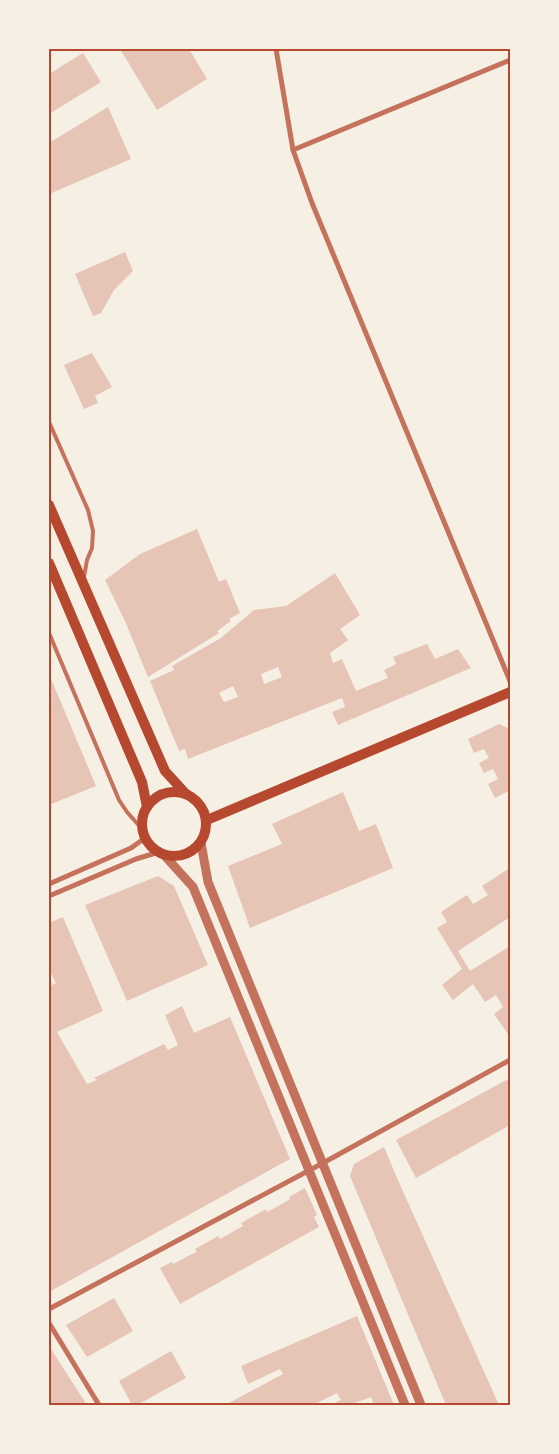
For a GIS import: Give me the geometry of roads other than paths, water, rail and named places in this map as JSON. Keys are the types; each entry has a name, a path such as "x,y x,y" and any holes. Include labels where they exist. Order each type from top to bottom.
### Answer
{"main road":[{"path":"49,505 165,771 186,794 198,802 207,820 206,830 201,843 194,849 185,854 173,856 161,853 150,846 144,834 142,818 147,807 156,797 174,792 186,794"},
{"path":"49,563 142,782 147,807"},
{"path":"207,820 510,692"}],"street":[{"path":"276,49 293,150 312,203 510,681"},
{"path":"293,150 510,60"},
{"path":"49,884 131,848 144,834"},
{"path":"201,843 208,882 421,1405"},
{"path":"49,896 136,859 161,853 193,887 405,1405"},
{"path":"49,1309 323,1163 510,1060"},
{"path":"49,1323 99,1405"}],"lane":[{"path":"49,422 88,510 92,532 92,548 84,571 84,586"},
{"path":"49,633 119,800 144,834"}]}
